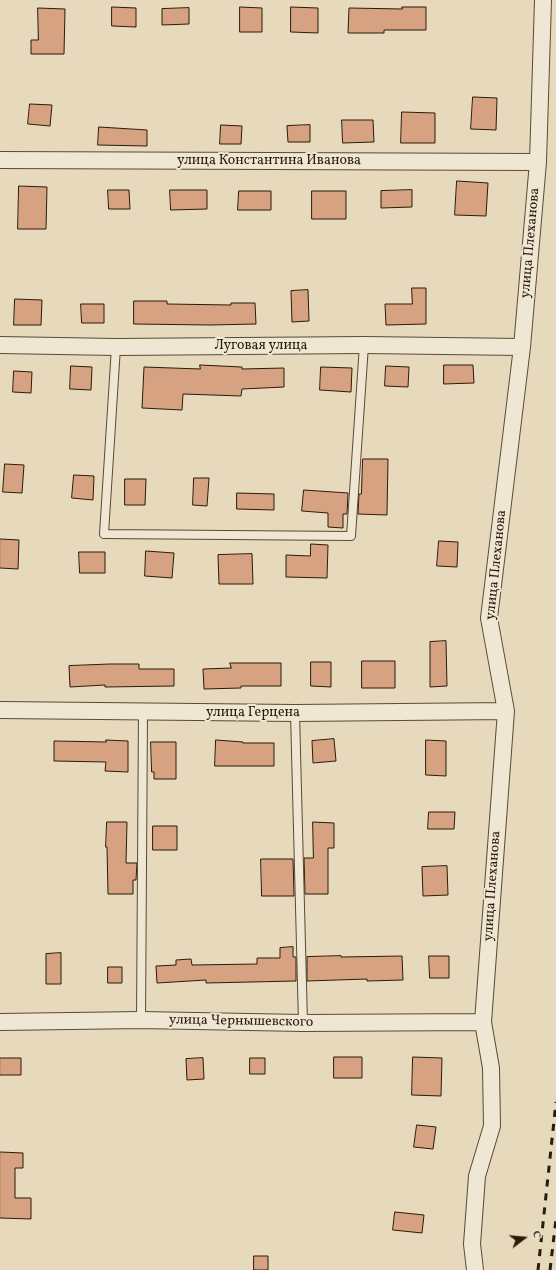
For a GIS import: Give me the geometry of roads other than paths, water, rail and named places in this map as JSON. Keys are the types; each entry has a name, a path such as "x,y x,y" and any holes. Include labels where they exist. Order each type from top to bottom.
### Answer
{"street":[{"name":"улица Плеханова","path":"475,1270 472,1244 477,1176 492,1126 491,1068 483,1022 506,711 489,618 522,347 538,162 543,0"},
{"name":"улица Константина Иванова","path":"0,160 538,162"},
{"name":"Луговая улица","path":"0,345 116,347 364,345 522,347"},
{"name":"улица Герцена","path":"0,710 295,713 506,711"},
{"name":"улица Чернышевского","path":"0,1022 141,1020 303,1023 483,1022"}],"lane":[{"path":"116,347 104,534 351,536 364,345"},
{"path":"141,1020 143,712"},
{"path":"295,713 303,1023"}],"railway":[{"path":"538,1270 556,1102"},
{"path":"550,1270 556,1219"}]}
